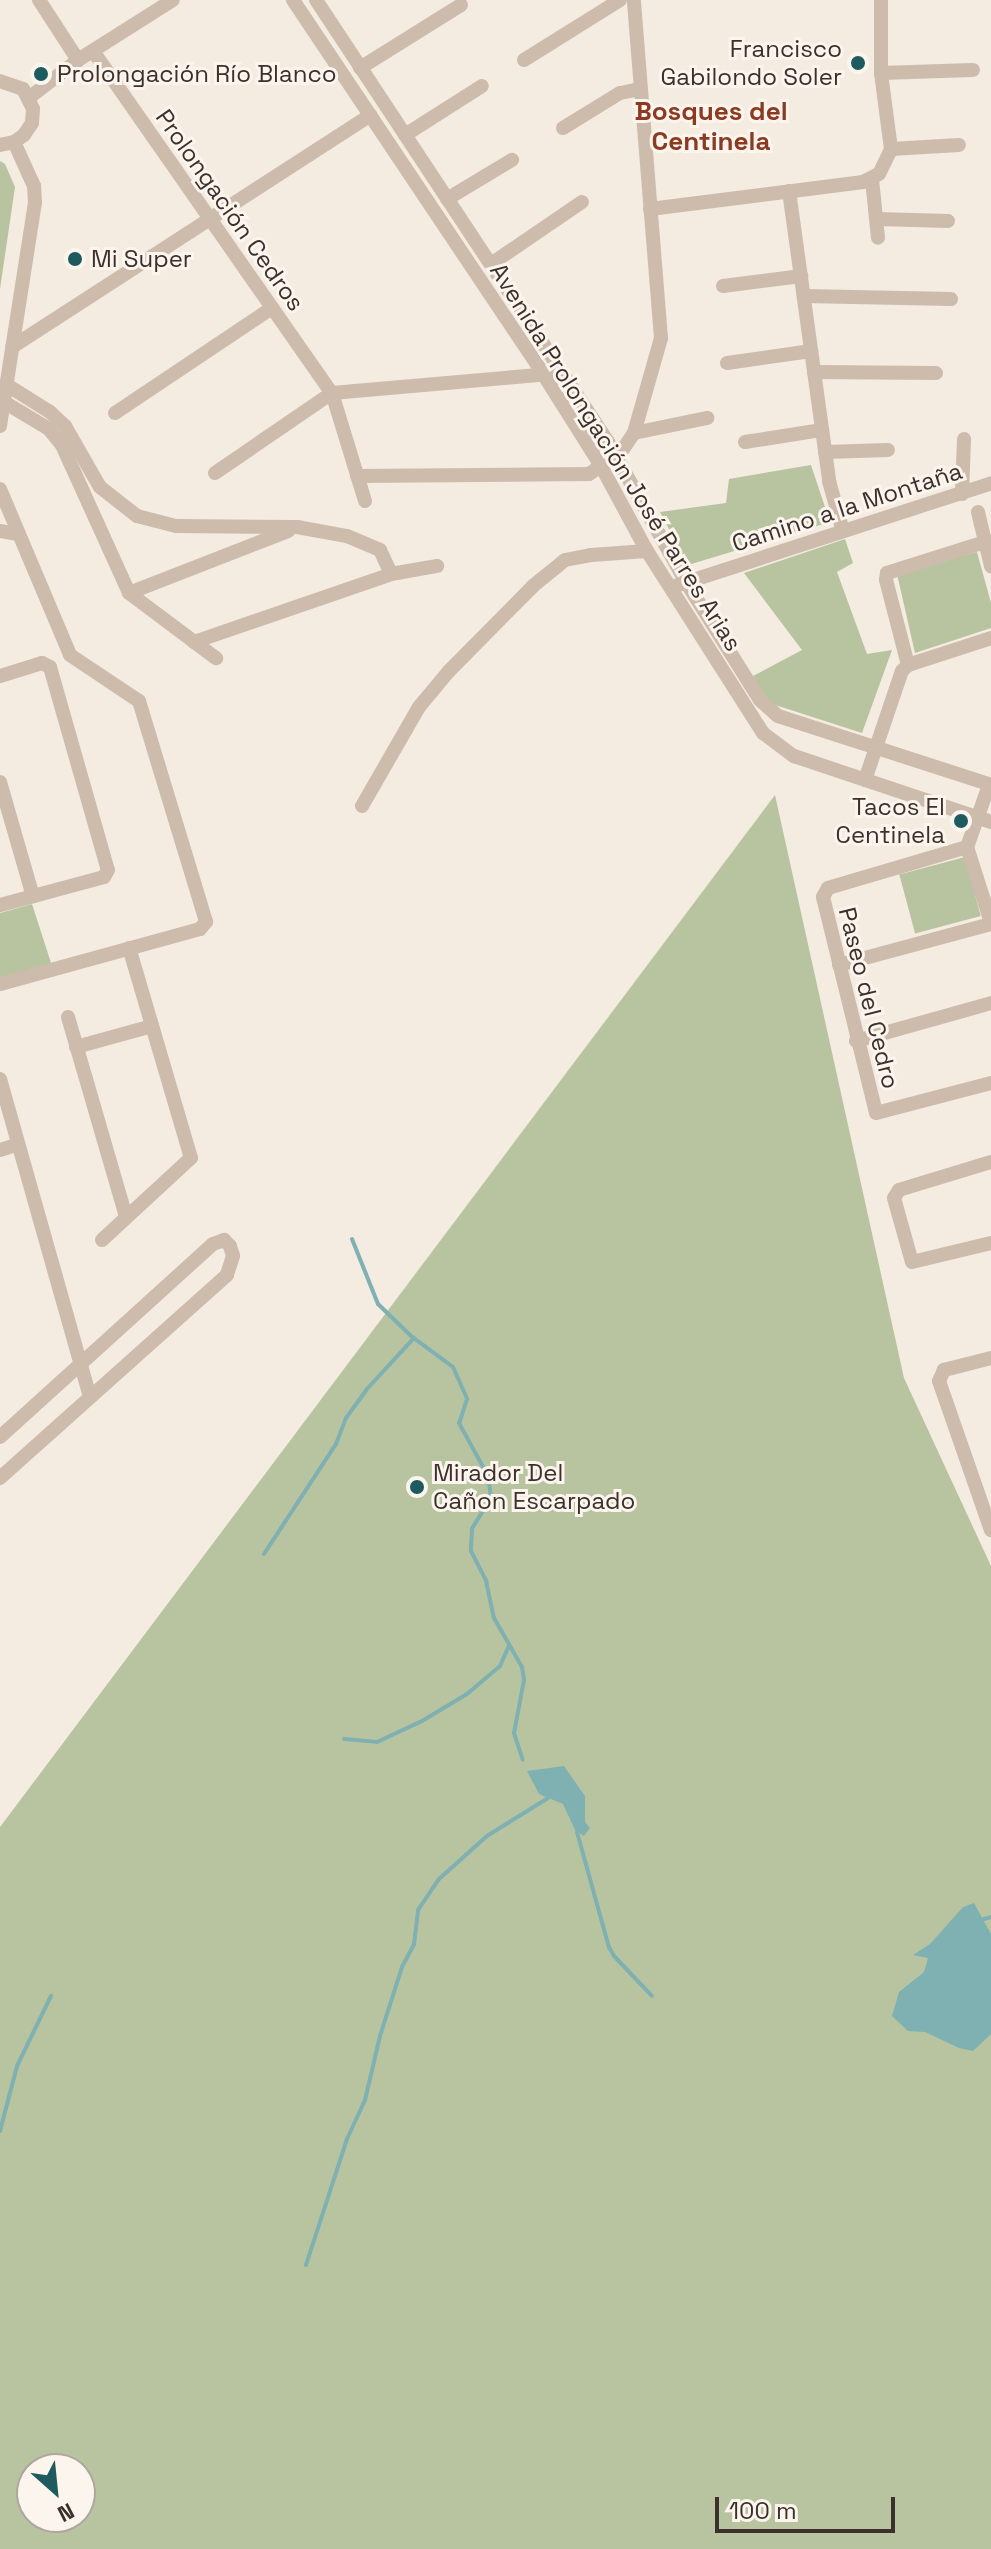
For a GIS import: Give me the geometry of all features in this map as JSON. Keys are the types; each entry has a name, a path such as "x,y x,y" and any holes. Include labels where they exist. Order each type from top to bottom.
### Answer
{"street":[{"path":"39,0 78,60"},
{"path":"30,97 78,60 173,0"},
{"name":"Avenida Prolongación José Parres Arias","path":"293,0 545,377 601,466 647,551 763,733 794,756 984,820"},
{"path":"524,60 620,0"},
{"path":"617,458 634,433 661,338 634,0"},
{"path":"650,209 872,179 879,174 891,149 881,73 881,0"},
{"name":"Avenida Prolongación José Parres Arias","path":"320,1 360,68 617,458 686,582 751,688 778,716 990,785"},
{"path":"360,68 461,5"},
{"name":"Prolongación Cedros","path":"93,51 332,393 365,501"},
{"path":"881,73 973,70"},
{"path":"0,81 15,83 30,97 32,123 7,144 34,186 35,203 0,426"},
{"path":"405,135 482,86"},
{"path":"563,128 620,93 641,89"},
{"path":"12,347 211,221 370,115"},
{"path":"891,149 959,145"},
{"path":"447,199 512,160"},
{"path":"872,179 878,238"},
{"path":"789,191 829,481 843,531"},
{"path":"491,264 582,202"},
{"path":"877,219 948,221"},
{"path":"723,286 801,276"},
{"path":"804,296 951,299"},
{"path":"115,413 272,308"},
{"path":"727,363 811,351"},
{"path":"215,473 332,393 545,377 558,367"},
{"path":"814,372 936,373"},
{"path":"7,385 50,412 65,426 100,487 137,516 176,526 297,527 347,536 380,550 391,574"},
{"path":"4,402 33,416 56,437 129,593 216,658"},
{"path":"634,433 707,418"},
{"path":"745,442 822,430"},
{"path":"962,494 964,439"},
{"path":"825,452 888,450"},
{"path":"357,476 589,474 601,466"},
{"name":"Camino a la Montaña","path":"671,589 991,483"},
{"path":"85,494 100,487"},
{"path":"0,489 70,655 139,701 206,922 200,929 0,984"},
{"path":"978,512 991,566"},
{"path":"129,593 297,527"},
{"path":"0,531 17,534"},
{"path":"908,665 886,580 887,573 985,542"},
{"path":"362,806 419,707 449,671 533,586 565,560 647,551"},
{"path":"194,642 391,574 437,566"},
{"path":"865,780 896,680 908,665 991,638"},
{"path":"0,676 47,664 108,870 104,877 0,905"},
{"path":"763,733 778,716"},
{"path":"0,782 33,896"},
{"path":"839,965 991,923 967,847 984,820 990,785"},
{"name":"Paseo del Cedro","path":"967,847 823,892 856,1041 876,1113 991,1083"},
{"path":"102,1240 191,1158 129,948"},
{"path":"856,1041 991,1003"},
{"path":"68,1017 126,1216"},
{"path":"76,1047 152,1026"},
{"path":"0,1079 90,1396"},
{"path":"0,1150 18,1144"},
{"path":"991,1162 895,1193 912,1262 991,1243"},
{"path":"0,1437 213,1244 224,1240 230,1246 233,1256 227,1275 0,1478"},
{"path":"991,1358 939,1375 991,1530"}],"green space":[{"path":"0,161 5,164 15,187 0,289"},
{"path":"811,465 830,522 688,565 660,512 726,503 729,479"},
{"path":"845,539 853,563 837,572 867,654 892,650 862,733 766,702 753,676 802,650 744,573"},
{"path":"977,552 991,603 991,628 915,653 897,574"},
{"path":"775,795 904,1378 991,1566 991,2549 0,2549 0,1827"},
{"path":"965,857 981,916 915,934 899,875"},
{"path":"32,904 52,966 0,981 0,913"}],"water":[{"path":"564,1766 585,1796 585,1822 590,1828 584,1836 575,1830 563,1804 539,1794 527,1771"},
{"path":"974,1903 991,1934 991,2034 973,2051 925,2032 908,2031 892,2016 899,1992 924,1972 928,1958 913,1955 930,1944 963,1907"}],"waterway":[{"path":"352,1239 378,1304 411,1336 453,1367 467,1399 459,1423 488,1476 491,1498 472,1529 471,1551 486,1581 494,1618 522,1667 524,1680 514,1733 523,1760"},
{"path":"264,1554 336,1444 346,1418 366,1390 414,1338"},
{"path":"344,1739 377,1742 422,1721 467,1694 500,1666 509,1646"},
{"path":"306,2265 347,2139 365,2100 380,2036 402,1967 414,1944 418,1910 439,1879 487,1836 548,1798"},
{"path":"577,1832 609,1947 652,1996"},
{"path":"984,1919 991,1917"},
{"path":"0,2131 17,2066 51,1996"}],"place":[{"name":"Francisco Gabilondo Soler","path":"858,63"},
{"name":"Prolongación Río Blanco","path":"41,74"},
{"name":"Mi Super","path":"75,259"},
{"name":"Tacos El Centinela","path":"961,821"},
{"name":"Mirador Del Cañon Escarpado","path":"417,1487"}],"district":[{"name":"Bosques del Centinela","path":"711,127"}]}
